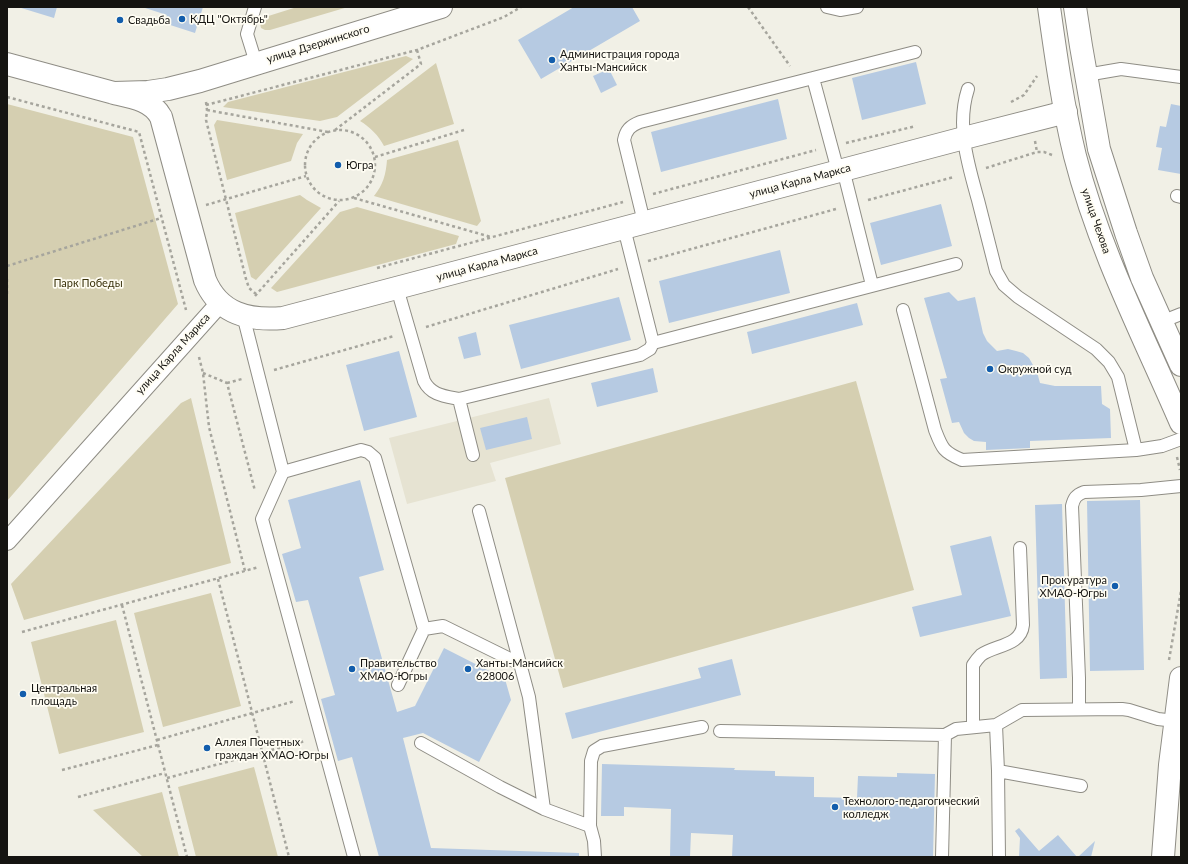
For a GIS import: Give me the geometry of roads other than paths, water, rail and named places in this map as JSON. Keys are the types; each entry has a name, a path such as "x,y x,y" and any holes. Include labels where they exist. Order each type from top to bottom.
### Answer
{"street":[{"name":"улица Дзержинского","path":"114,93 148,92 168,89 195,82 441,7"},
{"name":"улица Чехова","path":"1049,7 1066,112 1075,156 1088,198 1120,288 1181,424"},
{"path":"1075,7 1099,149 1142,278 1181,365"},
{"name":"улица Дзержинского","path":"7,64 140,99 158,112 162,117 205,280 209,290 232,310"},
{"name":"улица Дзержинского","path":"7,77 136,111 155,121 167,135"},
{"name":"улица Дзержинского","path":"167,135 170,107 174,99 186,86 195,82"},
{"name":"улица Карла Маркса","path":"7,541 192,333 232,310 268,320 283,318 840,170 1091,106"},
{"path":"1164,329 1181,359"},
{"path":"1163,857 1175,721 1181,678"}],"lane":[{"path":"255,7 247,34 256,63"},
{"path":"827,7 840,10 857,7"},
{"path":"397,288 424,380 427,386 435,394 459,399 640,355 650,349 653,343 634,225 624,140 626,131 633,124 915,52"},
{"path":"1086,75 1121,69 1181,77"},
{"path":"813,78 872,285"},
{"path":"968,89 962,115 964,138 970,172 996,272 1004,285 1018,297 1096,349 1109,362 1118,377 1136,450"},
{"path":"653,343 956,264"},
{"path":"232,310 283,472 262,519 354,857"},
{"path":"903,310 935,430 941,445 949,454 962,460 1136,450 1162,446 1181,439"},
{"path":"1164,329 1181,314"},
{"path":"459,399 473,455"},
{"path":"283,472 361,450 368,452 375,458 424,629 398,685"},
{"path":"1079,709 1072,506 1074,498 1084,492 1140,490 1181,486"},
{"path":"479,511 529,697 544,809"},
{"path":"973,728 973,665 982,655 1011,642 1022,632 1020,548"},
{"path":"424,629 443,626 520,664"},
{"path":"720,731 945,735 956,729 996,725 1022,710 1129,710 1150,717 1175,721"},
{"path":"996,725 999,857"},
{"path":"595,857 594,841 590,826 591,761 596,749 602,746 702,727"},
{"path":"942,857 945,735"},
{"path":"421,743 500,787 544,809 590,826"},
{"path":"998,771 1081,786"}],"place":[{"name":"КДЦ \"Октябрь\"","path":"182,19"},
{"name":"Cвадьба","path":"120,20"},
{"name":"Администрация города Ханты-Мансийск","path":"552,60"},
{"name":"Югра","path":"338,165"},
{"name":"Окружной суд","path":"990,369"},
{"name":"Прокуратура ХМАО-Югры","path":"1115,586"},
{"name":"Правительство ХМАО-Югры","path":"352,669"},
{"name":"Ханты-Мансийск 628006","path":"468,669"},
{"name":"Центральная площадь","path":"23,694"},
{"name":"Аллея Почетных граждан ХМАО-Югры","path":"207,748"},
{"name":"Технолого-педагогический колледж","path":"835,807"}],"park label":[{"name":"Парк Победы","path":"88,283"}]}
